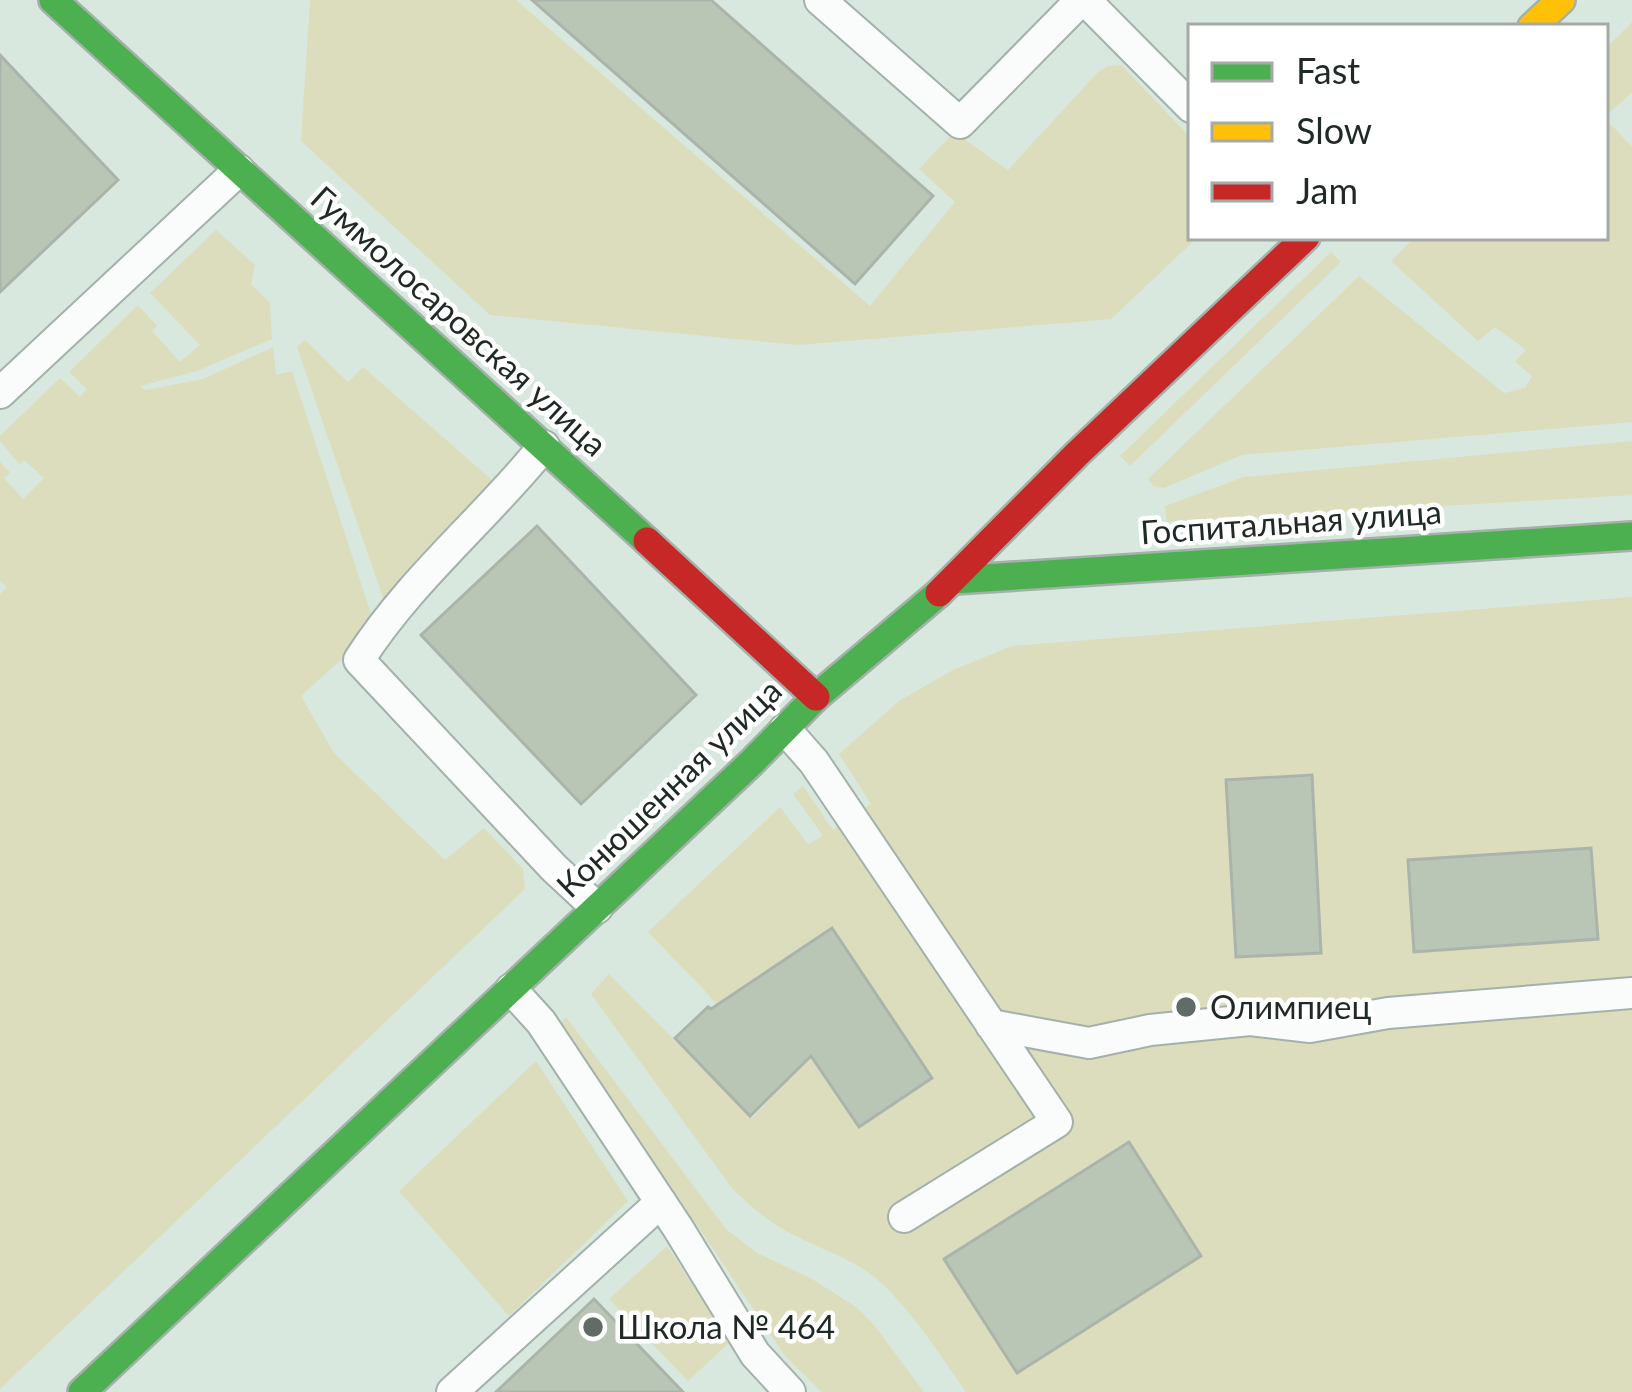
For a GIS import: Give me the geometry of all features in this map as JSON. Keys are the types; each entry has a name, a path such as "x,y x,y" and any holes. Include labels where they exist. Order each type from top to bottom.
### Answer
{"street":[{"name":"Гуммолосаровская улица","path":"53,0 816,697"},
{"path":"1535,24 1561,0"},
{"name":"Конюшенная улица","path":"82,1392 816,697 954,580 1077,454 1303,240"},
{"name":"Госпитальная улица","path":"954,580 1632,536"}],"lane":[{"path":"820,0 960,123 1083,0 1188,104"},
{"path":"0,393 239,170"},
{"path":"544,446 382,624 359,660 597,908"},
{"path":"784,729 814,762 1057,1122 904,1217"},
{"path":"511,989 541,1022 755,1354 790,1392"},
{"path":"991,1025 1089,1043 1210,1024 1250,1021 1310,1027 1388,1013 1632,993"},
{"path":"452,1392 661,1202"}],"green space":[{"path":"310,0 516,0 870,306 955,202 919,169 954,132 1008,170 1098,72 1121,65 1188,135 1188,240 1195,240 1111,319 798,345 490,315 301,141"},
{"path":"1632,22 1632,92 1608,114 1608,46"},
{"path":"1608,121 1632,147 1632,422 1242,455 1164,488 1153,486 1148,479 1359,276 1504,393 1525,388 1532,376 1515,362 1526,350 1495,327 1478,341 1391,261 1412,240 1608,240"},
{"path":"216,230 255,265 251,284 270,303 272,339 197,371 140,386 145,390 203,379 273,347 276,375 292,371 372,617 345,656 301,696 334,753 445,860 484,828 523,869 525,889 0,1389 0,594 7,587 0,581 0,462 10,472 4,478 23,499 44,478 24,460 20,465 0,436 60,378 80,397 87,389 69,372 138,305 157,326 152,331 180,362 200,345 150,293"},
{"path":"1331,252 1341,262 1130,466 1120,456"},
{"path":"305,340 348,382 363,367 492,480 385,604 297,347"},
{"path":"1632,441 1632,495 1167,522 1165,506 1244,477"},
{"name":"Олимпиец","path":"1632,597 1632,1392 966,1392 920,1326 879,1281 774,1224 731,1187 591,994 609,974 752,1118 783,1085 705,991 648,932 780,807 808,844 823,836 793,794 803,786 833,830 871,804 839,754 899,701 953,670 1012,646"},
{"path":"566,1017 726,1229 757,1253 856,1307 924,1392 822,1392 785,1356 561,1023"},
{"path":"536,1061 628,1201 509,1316 399,1191"},
{"path":"667,1246 730,1342 688,1381 609,1299"}],"building":[{"path":"532,0 711,0 933,196 855,284"},
{"path":"0,55 118,180 0,292"},
{"path":"537,526 696,695 581,804 421,635"},
{"path":"1312,775 1321,953 1236,957 1226,780"},
{"path":"1591,848 1598,939 1414,952 1408,860"},
{"path":"832,928 932,1078 859,1127 811,1056 750,1116 675,1038 708,1007"},
{"path":"1129,1142 1201,1256 1017,1373 944,1259"},
{"name":"Школа № 464","path":"594,1299 683,1392 496,1392"}],"traffic: fast":[{"path":"53,0 647,541"},
{"path":"954,580 1632,536"},
{"path":"82,1392 816,697 939,593"}],"traffic: slow":[{"path":"1535,24 1561,0"}],"traffic: jam":[{"path":"939,593 1077,454 1303,240"},
{"path":"647,541 816,697"}],"place":[{"name":"Олимпиец","path":"1186,1007"},
{"name":"Школа № 464","path":"593,1327"}]}
